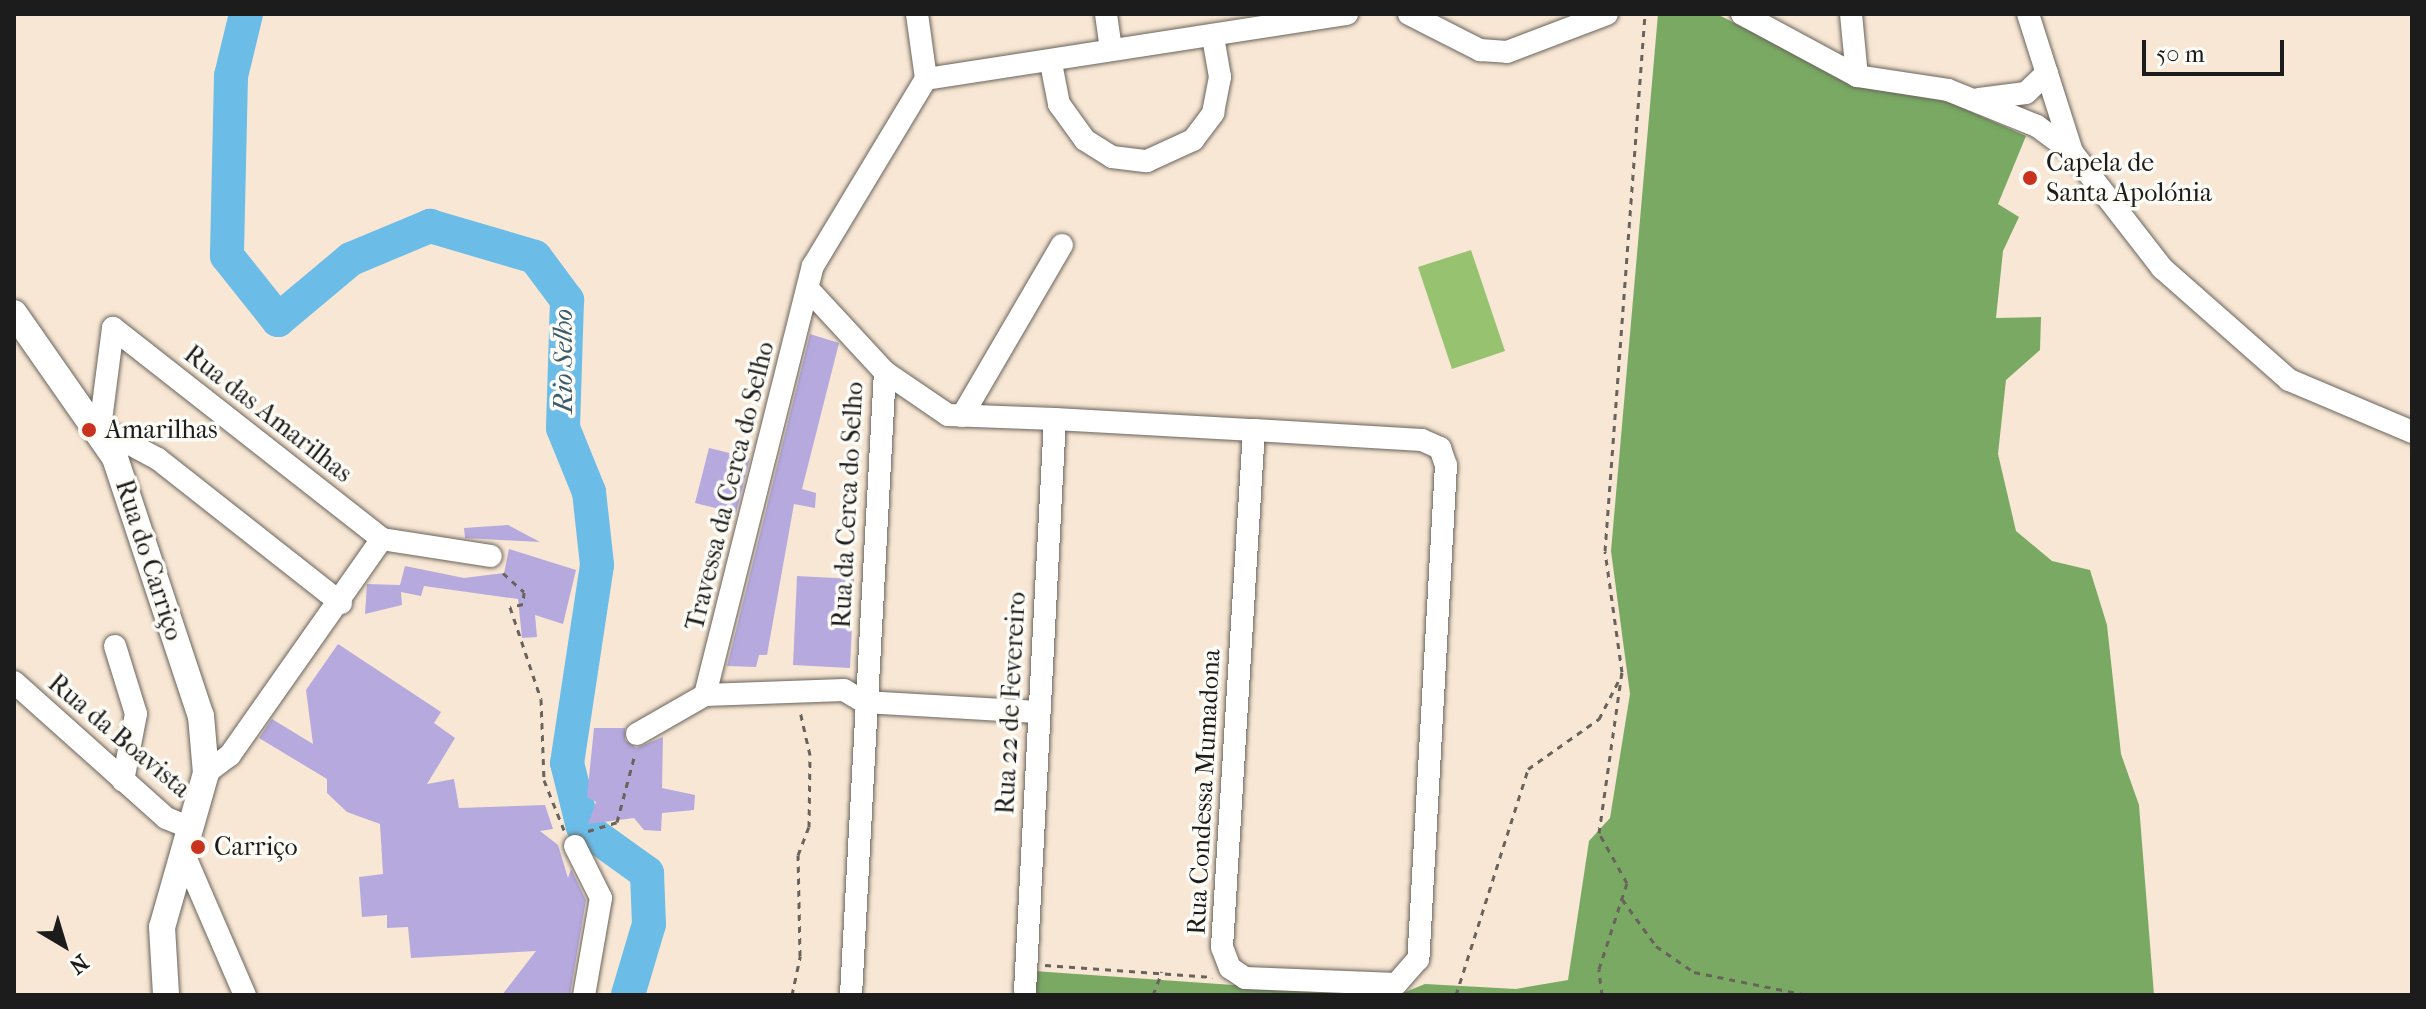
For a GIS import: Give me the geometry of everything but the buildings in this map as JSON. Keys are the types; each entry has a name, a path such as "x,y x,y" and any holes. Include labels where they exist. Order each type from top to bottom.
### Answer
{"street":[{"path":"809,290 813,266 926,79 917,14"},
{"path":"1106,14 1111,50"},
{"path":"926,79 1213,37 1298,18 1347,14"},
{"path":"1409,14 1480,50 1507,52 1607,14"},
{"path":"1742,14 1857,76 1914,81 1976,101 2037,126 2072,152 2162,268 2273,370 2412,432"},
{"path":"1851,14 1857,76"},
{"path":"2028,14 2072,152"},
{"path":"1051,63 1059,104 1085,140 1112,157 1147,161 1193,140 1213,113 1220,77 1213,37"},
{"path":"1976,101 2026,93 2047,73"},
{"path":"1976,101 2026,112 2058,107"},
{"path":"962,416 1062,245"},
{"name":"Rua da Cerca do Selho","path":"809,290 885,372 864,702 851,995"},
{"name":"Travessa da Cerca do Selho","path":"705,695 809,290"},
{"path":"14,313 100,428"},
{"name":"Rua das Amarilhas","path":"100,428 113,328 382,539 494,558"},
{"path":"885,372 948,415 1254,430"},
{"name":"Rua 22 de Fevereiro","path":"1025,991 1055,419"},
{"name":"Rua do Carriço","path":"100,428 158,459 341,603"},
{"name":"Rua do Carriço","path":"100,428 201,716 206,773"},
{"name":"Rua Condessa Mumadona","path":"1254,430 1422,440 1440,448 1446,465 1418,959 1396,984 1245,978 1230,968 1222,947 1254,430"},
{"path":"166,995 162,927 206,773 230,755 341,603 382,539"},
{"path":"115,646 136,714 123,781"},
{"name":"Rua da Boavista","path":"14,682 187,840"},
{"path":"637,734 705,695 844,690 864,702 1038,712"},
{"path":"187,840 245,995"},
{"path":"575,846 601,898 584,995"}],"path":[{"path":"1602,995 1599,969 1627,883 1599,833 1622,672 1605,551 1645,14"},
{"path":"494,558 524,592 523,604 510,607 541,699 544,780 575,846"},
{"path":"1456,995 1528,769 1599,719 1622,672"},
{"path":"792,995 810,770 797,692"},
{"path":"594,823 617,822 633,780 637,734"},
{"path":"1622,899 1656,946 1694,972 1807,995"},
{"path":"1026,964 1216,977 1230,968"},
{"path":"1153,995 1163,971"}],"green space":[{"path":"1658,14 1717,14 1858,86 1949,102 2026,136 1998,204 2019,217 2003,251 1996,318 2041,317 2040,350 2006,380 1998,454 2016,531 2052,561 2090,570 2107,625 2121,754 2139,805 2154,995 1398,995 1425,984 1516,989 1568,980 1589,841 1610,818 1630,694 1611,551"},
{"path":"1471,250 1505,351 1452,369 1418,267"},
{"path":"1034,971 1376,995 1031,995"}],"waterway":[{"name":"Rio Selho","path":"246,14 231,76 227,256 278,320 351,259 430,226 535,257 567,300 563,428 589,492 597,565 567,763 583,827 647,873 649,924 628,995"}],"place":[{"name":"Capela de Santa Apolónia","path":"2030,178"},
{"name":"Amarilhas","path":"89,430"},
{"name":"Carriço","path":"198,847"}]}
